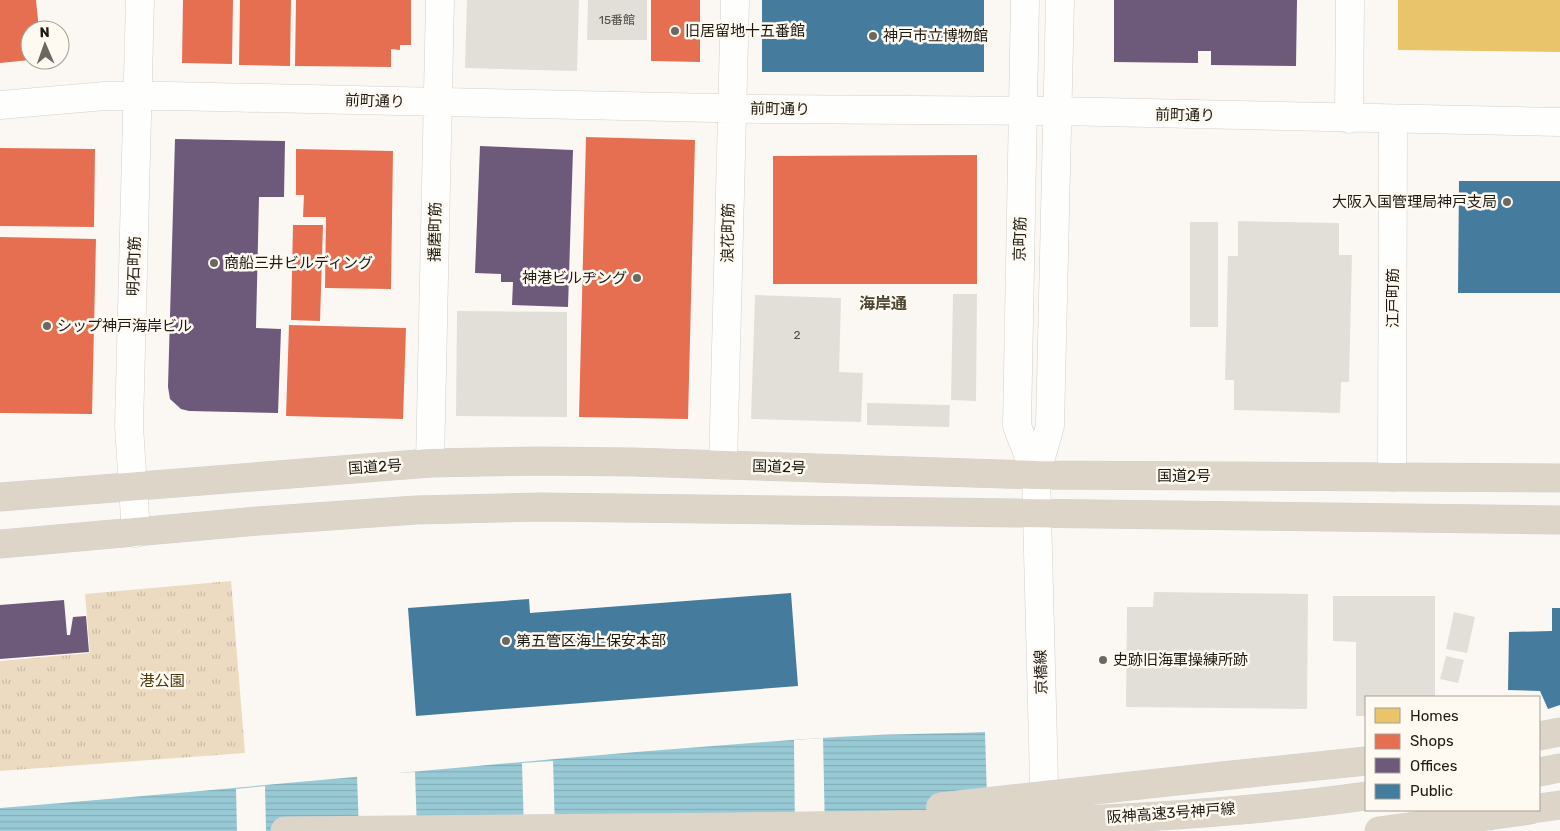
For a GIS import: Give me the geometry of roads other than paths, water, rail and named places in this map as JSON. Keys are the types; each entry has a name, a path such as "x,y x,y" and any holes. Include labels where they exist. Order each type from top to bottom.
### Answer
{"highway":[{"name":"国道2号","path":"0,496 430,463 540,461 1036,475 1560,478"},
{"path":"0,544 258,521 416,510 540,507 1560,520"},
{"path":"1540,736 1560,732"},
{"path":"732,827 958,806 1365,761"},
{"path":"1540,772 1560,768"},
{"name":"阪神高速3号神戸線","path":"285,831 960,824 1146,816 1365,796"},
{"path":"1540,808 1560,805"},
{"path":"1379,831 1523,811"}],"street":[{"name":"明石町筋","path":"136,532 129,426 140,0"},
{"name":"播磨町筋","path":"430,463 440,0"},
{"name":"浪花町筋","path":"724,465 735,0"},
{"name":"京町筋","path":"1025,0 1017,426 1036,475"},
{"name":"京町筋","path":"1037,514 1036,475 1050,426 1060,0"},
{"path":"1350,0 1350,119"},
{"name":"前町通り","path":"0,104 105,96 170,96 438,103 1057,111 1350,119 1560,122"},
{"name":"江戸町筋","path":"1392,477 1393,119"},
{"name":"京橋線","path":"1037,514 1046,831"}],"water":[{"path":"985,732 988,831 0,831 0,808 718,746 841,737"}],"place":[{"name":"旧居留地十五番館","path":"675,31"},
{"name":"神戸市立博物館","path":"873,36"},
{"name":"大阪入国管理局神戸支局","path":"1507,202"},
{"name":"商船三井ビルディング","path":"214,263"},
{"name":"神港ビルヂング","path":"637,278"},
{"name":"シップ神戸海岸ビル","path":"47,326"},
{"name":"第五管区海上保安本部","path":"506,641"},
{"name":"史跡旧海軍操練所跡","path":"1103,660"}],"district":[{"name":"海岸通","path":"883,303"}],"park label":[{"name":"港公園","path":"162,681"}]}
